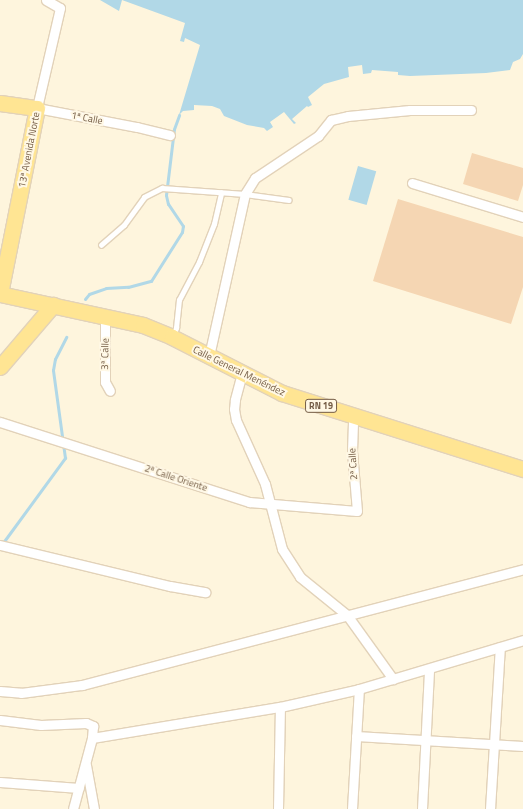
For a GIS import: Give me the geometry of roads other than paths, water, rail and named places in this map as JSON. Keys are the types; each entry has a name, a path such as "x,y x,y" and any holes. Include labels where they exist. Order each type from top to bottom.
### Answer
{"main road":[{"path":"0,104 38,108"},
{"name":"13ª Avenida Norte","path":"0,294 38,108"},
{"name":"Calle General Menéndez","path":"0,294 143,325 172,337 282,393 523,469"},
{"path":"0,367 53,305"}],"street":[{"name":"13ª Avenida Norte","path":"38,108 60,8 46,0"},
{"name":"1ª Calle","path":"38,108 137,127 170,135"},
{"path":"209,356 245,194 255,178 318,136 331,120 348,116 410,110 471,110"},
{"path":"412,183 523,217"},
{"name":"3ª Calle","path":"105,316 105,382 110,391"},
{"path":"242,373 234,404 236,420 265,484 282,549 291,565 313,589 347,615 393,679"},
{"name":"2ª Calle","path":"353,416 352,451 357,512"},
{"name":"2ª Calle Oriente","path":"0,422 249,502 357,512"},
{"path":"0,545 170,586 205,592"},
{"path":"0,691 21,692 82,685 523,569"},
{"path":"92,738 280,708 359,689 523,640"},
{"path":"490,809 500,647"},
{"path":"422,809 428,669"},
{"path":"352,809 359,689"},
{"path":"278,809 280,708"},
{"path":"0,720 41,724 86,723 93,726 92,738 73,809"},
{"path":"356,736 523,746"},
{"path":"86,762 94,809"},
{"path":"0,782 79,788"}],"lane":[{"path":"101,245 124,225 144,197 162,188 245,194 289,200"},
{"path":"172,337 176,328 179,300 199,262 214,224 221,193"}],"water":[{"path":"100,0 122,0 119,11"},
{"path":"122,0 523,0 523,54 520,59 513,62 510,70 486,73 410,76 398,75 398,72 372,70 371,73 363,74 362,65 348,67 349,77 324,84 308,97 312,105 307,106 292,119 296,123 294,124 284,112 270,122 273,127 267,131 264,128 247,125 224,116 220,109 212,106 194,105 194,110 183,111 179,115 200,45 185,38 184,42 180,41 185,23"},
{"path":"358,166 376,171 367,205 348,200"}],"waterway":[{"path":"85,299 89,294 106,288 128,287 151,281 182,232 183,226 168,204 166,195 174,129 179,115"},
{"path":"2,544 65,458 53,370 55,359 66,337"}]}
